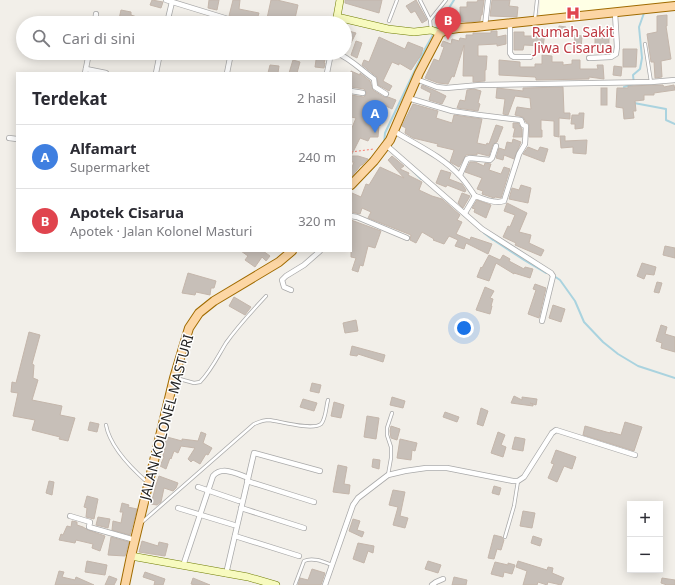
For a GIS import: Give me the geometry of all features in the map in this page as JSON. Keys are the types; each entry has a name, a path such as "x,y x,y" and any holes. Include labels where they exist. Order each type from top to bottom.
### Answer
{"main road":[{"path":"352,184 385,147 394,131 435,32 675,6"},
{"name":"JALAN KOLONEL MASTURI","path":"125,585 174,378 189,328 199,313 223,295 279,262 291,252"}],"street":[{"path":"166,0 217,16"},
{"path":"337,16 340,0"},
{"path":"485,26 488,0"},
{"path":"169,16 172,2"},
{"path":"589,58 611,57 616,54 615,13"},
{"path":"352,23 388,30 435,32"},
{"path":"510,23 510,53 514,57 530,58"},
{"path":"88,60 86,71 96,72"},
{"path":"156,72 159,60"},
{"path":"227,72 230,60"},
{"path":"327,72 330,60"},
{"path":"350,60 358,68 374,79 375,87 386,94"},
{"path":"416,79 442,88 480,85 651,82 675,80"},
{"path":"352,90 363,93"},
{"path":"394,131 433,153 460,175 475,196 494,202 504,201 519,154 525,144 526,126 523,125 523,121 452,111 408,98"},
{"path":"9,138 16,139"},
{"path":"460,175 467,159 490,160 496,146"},
{"path":"385,147 487,233 552,275 542,321"},
{"path":"465,213 475,196"},
{"path":"352,216 407,238"},
{"path":"291,290 284,287 282,280 304,265 319,252"},
{"path":"325,585 353,505 358,498 388,475 412,470 447,468 507,481 518,481 524,477 552,433 556,430 635,455"},
{"path":"226,574 254,453 320,471"},
{"path":"183,566 212,476 219,471 228,471 314,502"},
{"path":"198,487 239,501"},
{"path":"178,508 234,525"},
{"path":"241,508 304,528"},
{"path":"70,516 90,522 89,527 135,540"},
{"path":"235,536 299,556"},
{"path":"131,556 248,577 276,585"},
{"path":"432,585 443,579"}],"lane":[{"path":"389,21 397,0"},
{"path":"420,0 435,32"},
{"path":"430,20 446,0"},
{"path":"535,20 537,0"},
{"path":"645,44 651,82"},
{"path":"174,378 194,383 200,382 206,376 219,354 239,326 266,296"},
{"path":"138,526 254,424 268,420 290,425 317,425 321,423 323,419 328,400"},
{"path":"388,475 391,447 387,435 387,428 392,413"},
{"path":"106,425 107,432 114,445 130,467 148,483"},
{"path":"505,537 514,506 518,481"},
{"path":"295,585 304,561 315,560 333,565"}],"path":[{"path":"352,152 385,147"}],"shaded area":[{"name":"Rumah Sakit Jiwa Cisarua","path":"540,0 675,0 675,3 539,22"}],"building":[{"path":"152,0 163,2 161,8 150,5"},
{"path":"209,0 219,0 217,10 208,8"},
{"path":"233,0 240,0 239,9 259,13 258,16 229,16"},
{"path":"271,0 298,5 296,16 268,16"},
{"path":"345,0 382,0 379,13 345,3"},
{"path":"416,0 427,20 422,23 415,11 411,13 406,6"},
{"path":"478,0 484,0 480,21 460,21 460,7 467,7 467,2 477,2"},
{"path":"492,0 510,0 509,6 518,7 517,17 490,16"},
{"path":"121,10 131,12 131,15 134,16 120,16"},
{"path":"667,15 666,26 671,59 661,61 662,77 655,78 654,62 651,62 647,34 657,32 657,16"},
{"path":"559,26 566,27 566,35 558,34"},
{"path":"595,30 609,30 609,45 595,46"},
{"path":"491,31 497,31 497,37 506,35 506,44 497,46 497,44 478,45 478,56 487,56 485,81 473,82 473,76 463,76 464,45 454,77 452,76 448,84 438,83 425,78 434,59 439,61 444,47 441,46 443,41 451,44 452,39 459,41 460,38 466,39 466,35 473,35 473,33 491,33"},
{"path":"352,32 356,33 352,41"},
{"path":"514,32 524,32 524,36 537,36 537,32 545,34 543,46 524,45 523,50 514,50"},
{"path":"575,35 582,36 581,50 574,50"},
{"path":"379,37 405,49 408,42 423,48 421,55 411,70 399,63 399,65 392,62 383,81 392,86 389,91 378,85 377,77 362,65 364,60 369,62"},
{"path":"356,41 362,43 357,58 352,56"},
{"path":"623,49 637,49 636,67 623,67"},
{"path":"542,55 552,56 552,62 563,62 563,65 572,64 572,60 580,60 580,69 598,69 597,65 603,65 604,79 589,77 589,79 536,80 535,77 499,75 499,60 520,62 520,67 535,67 535,64 542,64"},
{"path":"293,60 300,62 297,72 289,72"},
{"path":"316,60 325,60 324,68 315,67"},
{"path":"270,65 279,66 278,72 268,72"},
{"path":"614,66 622,67 621,76 613,75"},
{"path":"351,72 360,75 360,73 370,81 373,90 384,97 396,100 392,109 386,106 378,117 381,118 378,137 370,137 368,141 360,138 352,154 352,128 356,118 352,117 352,95 364,97 367,93 364,89 352,87"},
{"path":"422,85 446,96 442,104 429,100 431,93 421,88"},
{"path":"663,85 664,87 674,85 675,90 654,93 654,95 644,95 644,100 635,101 636,111 633,111 634,118 624,119 623,108 616,107 617,88 628,88 628,86"},
{"path":"563,87 564,113 570,113 570,119 559,118 559,137 554,136 554,121 541,120 542,137 529,137 529,124 523,117 515,115 517,107 531,109 530,98 515,96 508,115 503,114 505,99 496,98 497,88 523,91 523,88"},
{"path":"601,88 607,88 607,105 601,105"},
{"path":"474,89 481,91 478,111 457,108 460,100 465,101 467,90"},
{"path":"413,104 438,111 436,118 452,123 454,115 482,119 477,143 486,145 487,143 489,144 496,125 503,127 497,142 493,144 489,156 477,153 477,155 466,155 459,167 450,162 454,150 437,146 438,144 413,138 405,133 406,128 402,126"},
{"path":"579,113 584,113 583,128 575,129 575,124 571,124 572,115 579,115"},
{"path":"513,123 518,123 522,129 522,137 513,137 515,128 513,128"},
{"path":"560,136 565,136 565,141 587,140 586,154 573,153 573,147 561,148"},
{"path":"513,139 521,142 514,159 504,155 503,160 496,158 499,148 505,150 507,142 512,143"},
{"path":"528,147 538,151 540,147 548,149 544,162 523,154"},
{"path":"352,156 368,159 352,176 352,167 354,162 352,162"},
{"path":"392,156 404,166 400,169 422,182 419,190 442,199 460,215 457,220 462,222 456,234 470,240 471,237 492,244 488,254 466,243 464,249 455,246 458,240 449,236 444,244 433,240 434,239 422,232 416,243 410,240 411,235 368,218 371,212 362,208 360,214 352,212 352,193 361,197 366,184 369,185 380,167 404,178 388,160"},
{"path":"470,162 475,162 484,166 485,163 491,164 489,170 501,174 504,167 510,169 501,198 494,198 482,194 483,191 477,189 482,178 465,172"},
{"path":"441,170 451,173 449,179 462,184 466,190 465,192 447,185 446,187 436,183"},
{"path":"521,185 531,188 528,203 509,199 512,188 519,190"},
{"path":"462,193 470,196 463,208 458,203"},
{"path":"477,200 491,205 486,218 474,212 475,209 472,208"},
{"path":"507,203 527,213 519,232 531,235 529,243 544,250 541,256 515,245 516,243 503,237 508,226 510,227 515,215 504,211"},
{"path":"352,220 381,231 375,248 368,246 363,266 360,265 358,272 352,270 356,258 351,257"},
{"path":"665,246 675,248 675,258 663,255"},
{"path":"242,252 264,252 270,256 266,261 262,257 255,267 245,260 248,256"},
{"path":"489,255 500,260 503,255 510,259 509,261 524,269 525,267 533,269 530,278 514,274 496,263 489,281 477,277 481,267 482,268"},
{"path":"642,263 656,267 654,275 646,274 644,279 637,276"},
{"path":"188,273 216,281 214,288 211,288 210,295 196,292 195,295 182,293"},
{"path":"657,282 662,283 659,293 654,292"},
{"path":"535,284 546,288 539,318 528,314 536,290 533,289"},
{"path":"485,287 494,291 490,298 493,299 490,314 476,310"},
{"path":"234,297 251,307 245,315 229,306"},
{"path":"553,305 565,309 561,322 549,318"},
{"path":"356,320 358,331 345,333 343,323"},
{"path":"661,325 667,327 665,334 675,337 675,352 661,348 662,343 656,341"},
{"path":"29,332 40,335 32,364 34,365 33,378 38,380 32,400 62,406 60,415 75,418 68,441 59,439 60,437 32,430 35,420 13,416 18,393 11,392 12,382 16,383"},
{"path":"352,346 385,355 383,362 358,354 357,356 350,355"},
{"path":"312,383 321,385 319,393 310,391"},
{"path":"514,396 522,400 522,397 537,399 536,405 533,404 533,406 511,403"},
{"path":"392,397 405,401 403,408 390,405"},
{"path":"303,399 317,403 314,411 300,407"},
{"path":"334,402 344,405 341,418 331,416"},
{"path":"481,408 488,411 483,426 477,424"},
{"path":"445,412 459,417 457,422 443,417"},
{"path":"367,416 379,418 376,439 364,437"},
{"path":"90,422 99,424 97,432 88,430"},
{"path":"625,422 642,427 634,451 583,435 585,426 621,435"},
{"path":"391,426 400,429 397,440 391,438"},
{"path":"201,432 206,434 203,443 212,448 200,464 193,460 191,462 188,459 195,448 181,446 178,453 174,451 166,469 160,466 164,457 164,447 167,437 182,441 182,439 198,441"},
{"path":"498,432 505,435 501,445 506,447 503,457 491,453"},
{"path":"515,437 525,439 523,451 512,449"},
{"path":"400,439 417,443 415,451 412,450 411,460 397,458"},
{"path":"556,450 576,457 572,469 564,466 557,482 548,478 554,464 551,463"},
{"path":"373,459 380,460 379,469 372,467"},
{"path":"338,465 347,467 344,484 350,485 349,494 333,492"},
{"path":"159,476 178,483 173,491 164,488 161,502 157,505 151,504 156,485"},
{"path":"49,481 54,482 52,495 46,493"},
{"path":"494,486 501,488 499,495 492,493"},
{"path":"393,490 405,492 400,516 408,518 405,528 393,525 398,507 389,505"},
{"path":"87,496 98,499 94,519 86,517 87,508 84,507"},
{"path":"122,503 129,505 128,507 137,509 130,535 112,530 113,521 121,523 123,512 120,512"},
{"path":"523,511 535,513 532,528 520,526"},
{"path":"98,517 110,519 108,528 96,525"},
{"path":"353,519 360,521 357,530 364,532 362,537 349,531"},
{"path":"72,521 77,522 77,525 88,530 105,536 100,551 92,548 93,544 76,540 75,543 59,540 61,534 63,535 67,526 71,527"},
{"path":"494,535 502,537 504,540 501,550 497,549 494,559 488,558"},
{"path":"533,536 542,539 540,546 531,543"},
{"path":"111,537 129,542 125,556 108,555"},
{"path":"142,541 158,546 159,542 168,544 165,556 139,552"},
{"path":"358,543 374,546 373,553 368,551 364,563 353,559"},
{"path":"87,561 107,565 105,575 85,572"},
{"path":"428,561 441,565 438,573 425,569"},
{"path":"518,561 547,570 548,567 553,568 552,573 564,578 561,585 548,582 547,585 538,582 537,585 523,585 527,571 516,567"},
{"path":"495,562 515,565 512,574 504,572 503,577 491,574"},
{"path":"312,569 325,573 321,585 298,585 300,578 308,580"},
{"path":"59,571 64,572 62,577 75,580 76,577 94,585 55,585"},
{"path":"145,572 165,579 163,585 154,585 155,581 143,577"},
{"path":"109,576 117,579 114,585 105,585"},
{"path":"454,577 467,580 466,585 452,585"},
{"path":"193,578 210,585 191,584"},
{"path":"662,578 675,580 675,585 661,583"}],"waterway":[{"path":"436,29 454,0"},
{"path":"624,91 624,87 634,84 633,75 640,69 642,58 639,27 644,13"},
{"path":"384,144 385,133 434,33"},
{"path":"634,103 666,109 666,120 675,124"},
{"path":"413,171 421,179"},
{"path":"484,233 546,273"},
{"path":"554,276 560,280 575,301 584,322 603,342 618,354 638,366 675,378"}],"place":[{"name":"Rumah Sakit Jiwa Cisarua","path":"573,13"},
{"name":"Apotek Cisarua","path":"448,40"},
{"name":"Alfamart","path":"375,133"}]}
